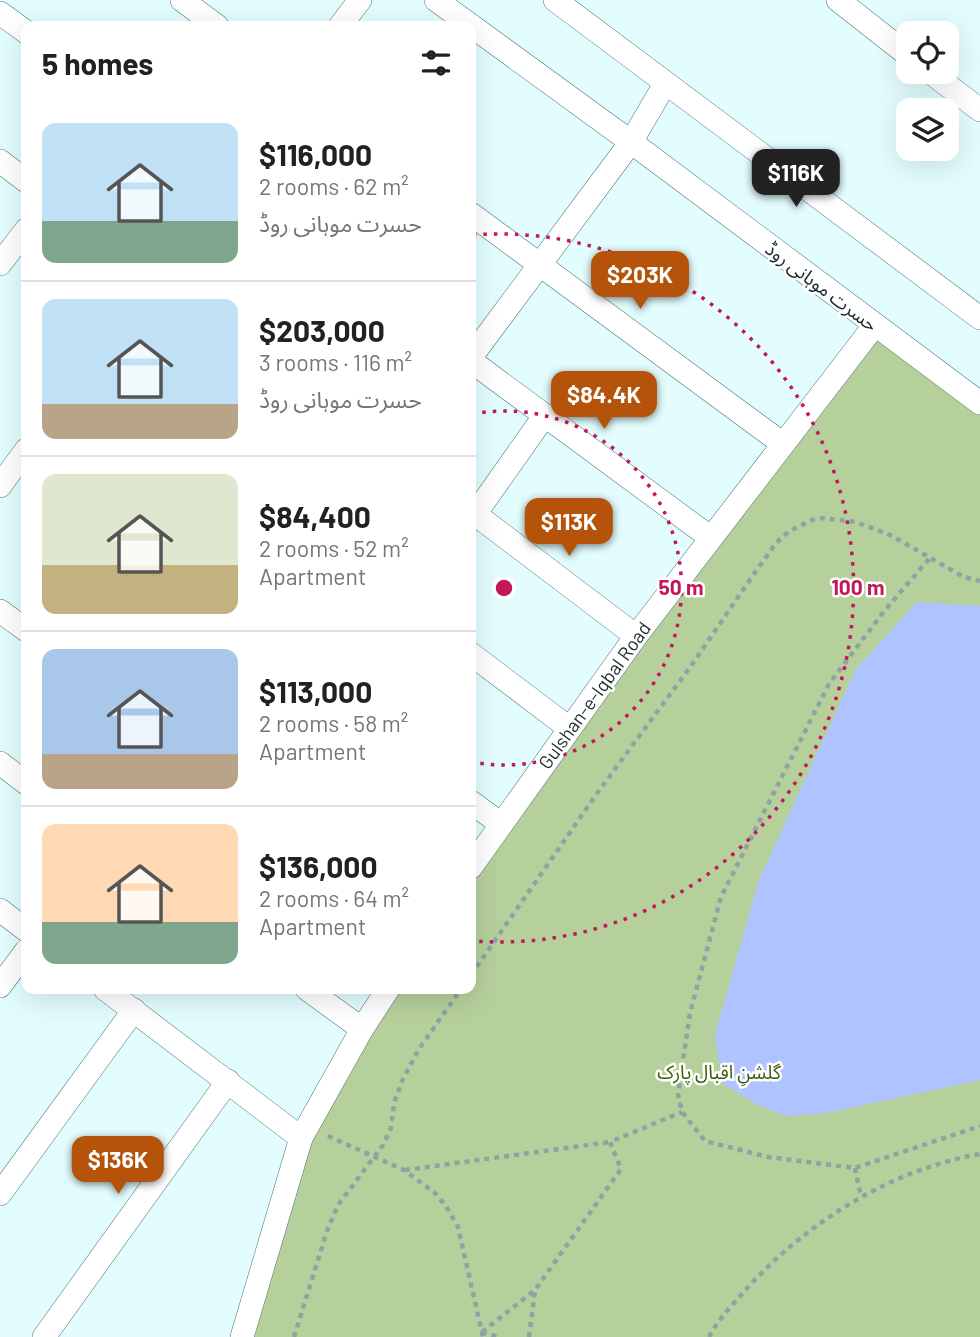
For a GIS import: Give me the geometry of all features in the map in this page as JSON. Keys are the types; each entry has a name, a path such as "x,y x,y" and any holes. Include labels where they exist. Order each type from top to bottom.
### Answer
{"street":[{"path":"182,0 210,21"},
{"path":"344,21 360,0"},
{"name":"حسرت موہانی روڈ","path":"436,0 465,21"},
{"path":"555,0 980,318"},
{"path":"838,0 896,46"},
{"path":"0,13 21,28"},
{"name":"حسرت موہانی روڈ","path":"476,29 980,403"},
{"path":"476,352 631,142 665,84"},
{"path":"946,84 980,110"},
{"path":"0,161 21,177"},
{"path":"476,218 783,444"},
{"path":"0,264 21,237"},
{"name":"Gulshan-e-Iqbal Road","path":"476,860 636,636 874,326"},
{"path":"476,363 711,538"},
{"path":"476,513 545,415"},
{"path":"0,486 21,464"},
{"path":"476,519 636,636"},
{"path":"0,611 21,626"},
{"path":"476,658 569,728"},
{"path":"0,763 21,779"},
{"path":"476,806 501,824"},
{"path":"0,910 21,926"},
{"path":"0,986 21,958"},
{"path":"112,994 228,1081 305,1133"},
{"path":"314,994 362,1029"},
{"path":"242,1337 305,1133 362,1029 385,994"},
{"path":"0,1194 134,1010"},
{"path":"44,1337 228,1081"}],"path":[{"path":"476,968 776,543 788,532 822,518 856,522 890,536 964,577 980,581"},
{"path":"929,559 885,610 829,684 721,897 690,1013 678,1094 682,1112 705,1141 768,1157 855,1168 980,1126"},
{"path":"294,1337 327,1231 338,1205 374,1158 391,1128 394,1102 403,1079 419,1049 458,994"},
{"path":"404,1170 610,1142 682,1112"},
{"path":"305,1133 404,1170 435,1193 458,1227 482,1334"},
{"path":"482,1334 535,1290 621,1168 610,1142"},
{"path":"709,1337 714,1326 761,1273 810,1229 861,1197 906,1177 960,1158 980,1154"},
{"path":"855,1168 861,1197"},
{"path":"529,1337 535,1290"},
{"path":"482,1334 499,1337"}],"green space":[{"name":"گلشنِ اقبال پارک","path":"874,326 980,403 980,1337 242,1337 301,1138 396,994 476,994 476,870 569,728"}],"water":[{"path":"917,602 980,606 980,1080 826,1113 785,1116 754,1103 722,1083 715,1035 759,880 856,669"}]}
